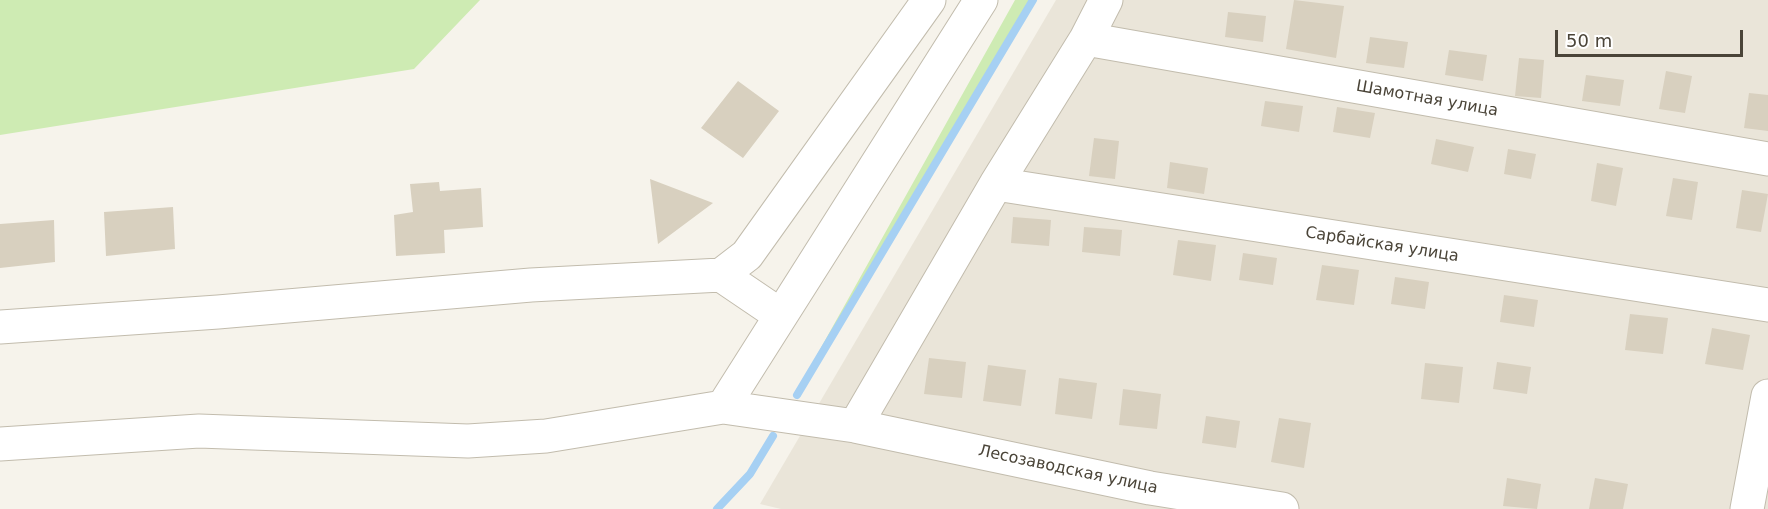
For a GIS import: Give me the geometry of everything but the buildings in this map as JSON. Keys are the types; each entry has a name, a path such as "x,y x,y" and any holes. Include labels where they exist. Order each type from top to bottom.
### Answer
{"street":[{"path":"0,327 218,312 531,285 721,275 747,255 929,0"},
{"path":"723,407 981,0"},
{"path":"855,426 996,184 1086,39 1106,0"},
{"name":"Шамотная улица","path":"1086,39 1768,159"},
{"name":"Сарбайская улица","path":"996,184 1768,305"},
{"path":"721,275 780,315"},
{"path":"1747,509 1768,396"},
{"name":"Лесозаводская улица","path":"0,444 199,431 468,441 546,436 723,407 855,426 1150,488 1282,509"}],"shaded area":[{"path":"1056,0 1768,0 1768,509 781,509 760,504"}],"green space":[{"path":"0,0 480,0 414,69 0,135"},
{"path":"1015,0 1037,0 799,387"}],"waterway":[{"path":"797,395 1033,0"},
{"path":"717,509 750,474 773,436"}]}
